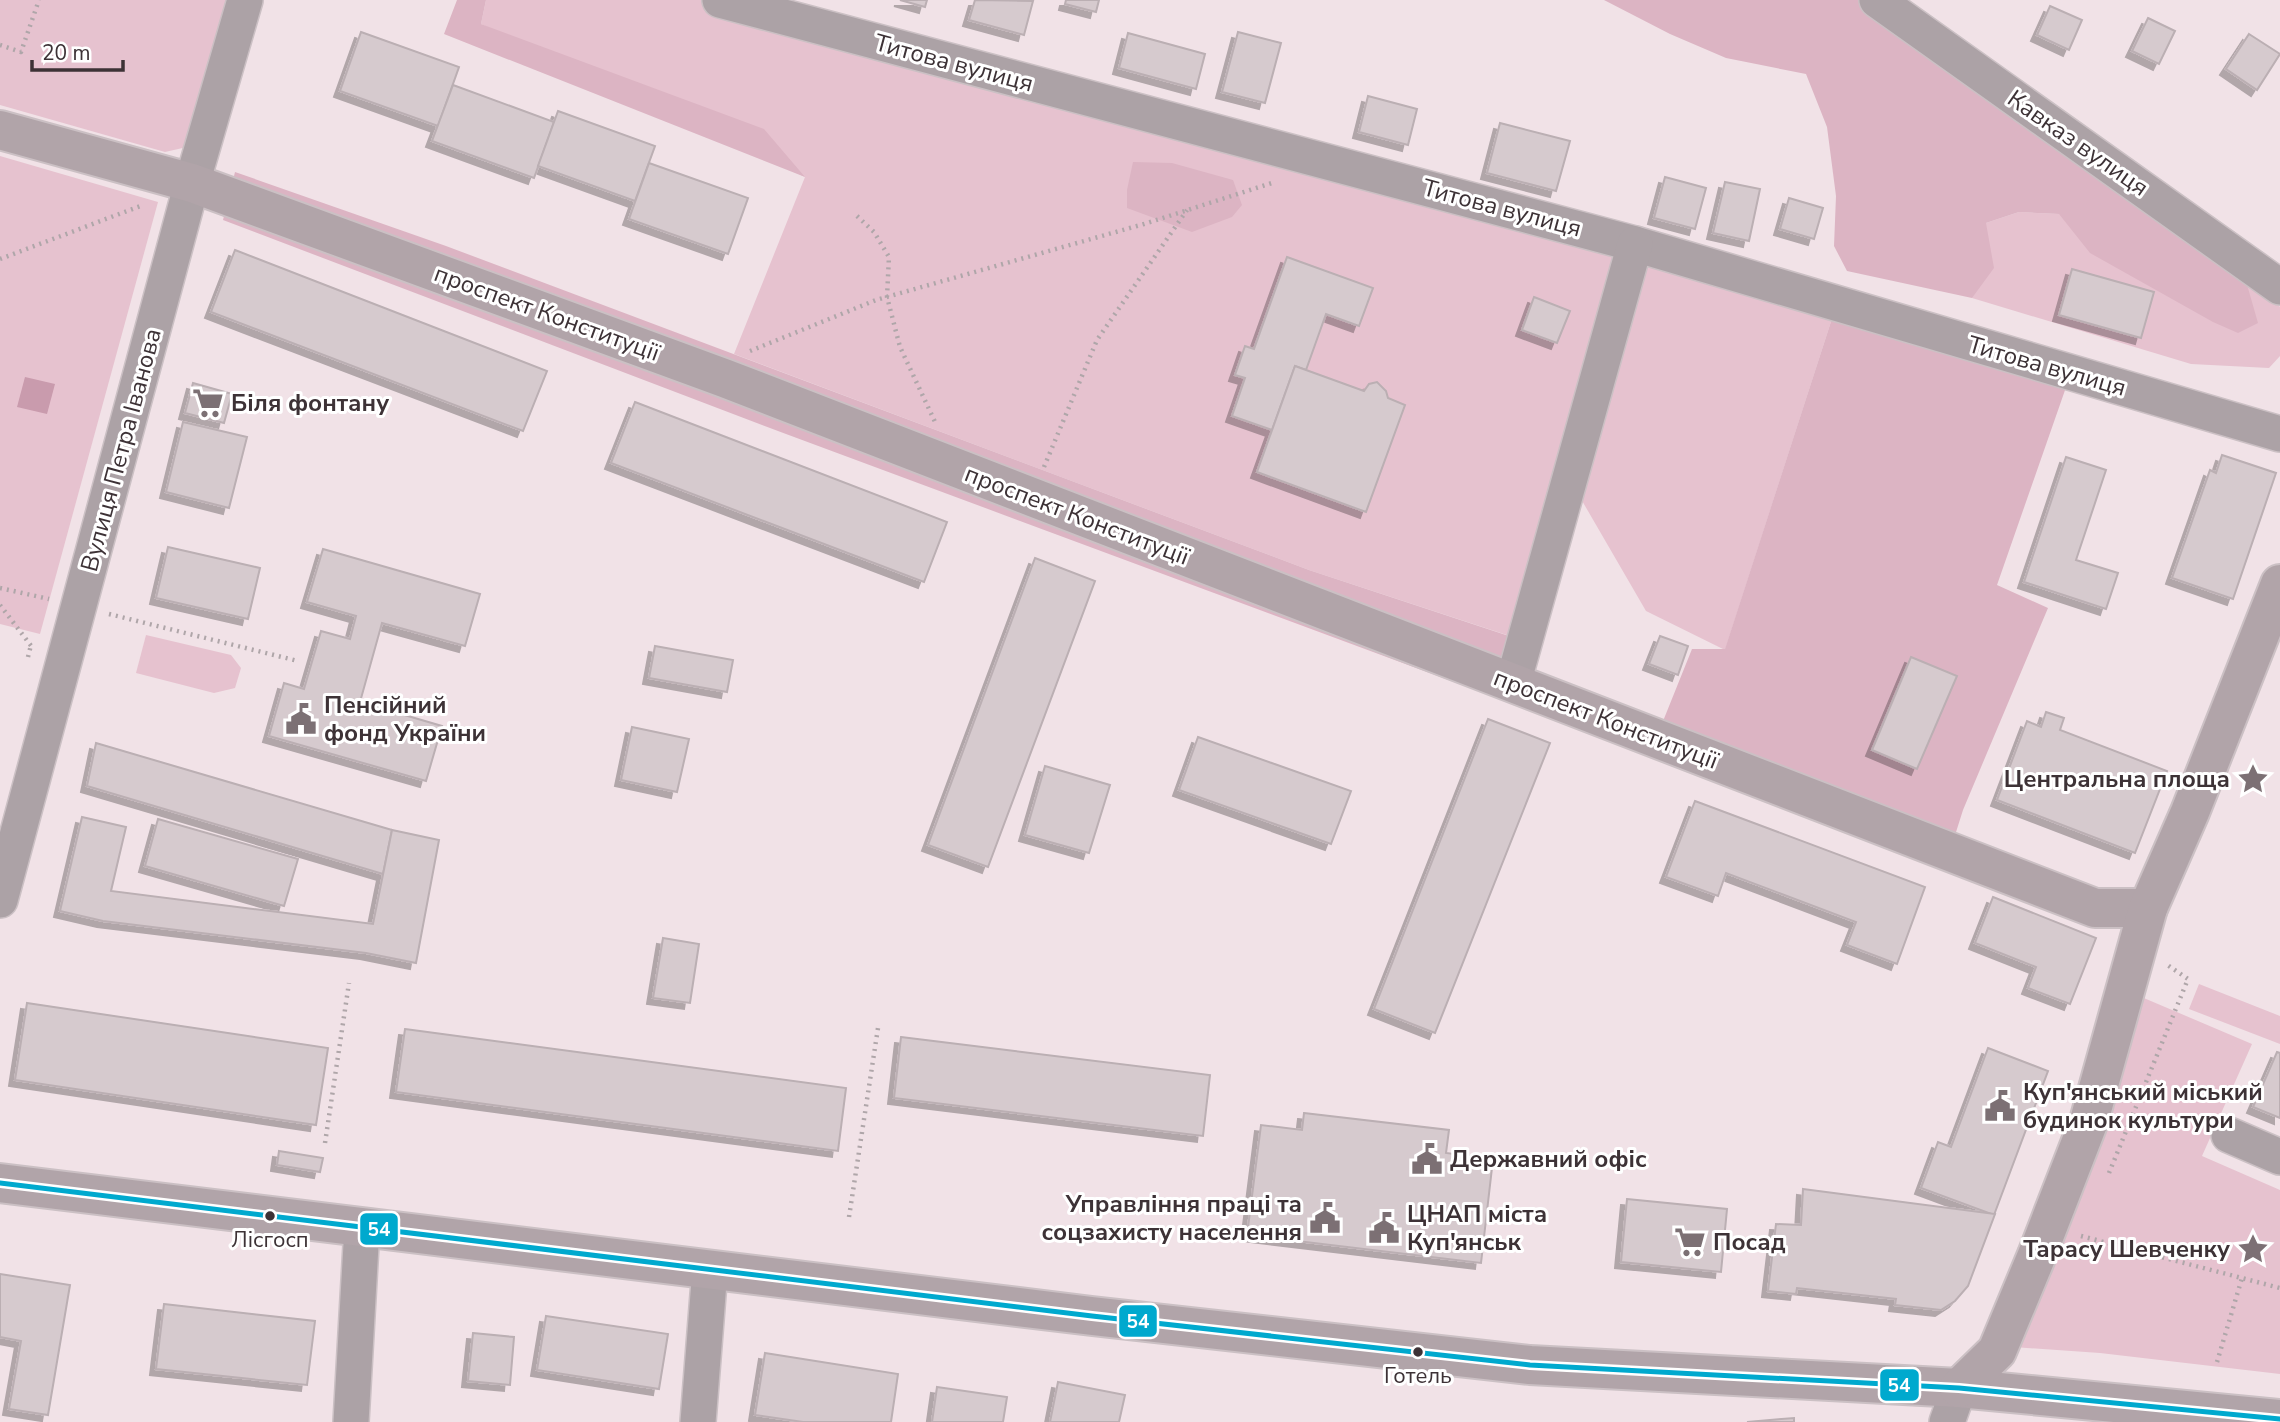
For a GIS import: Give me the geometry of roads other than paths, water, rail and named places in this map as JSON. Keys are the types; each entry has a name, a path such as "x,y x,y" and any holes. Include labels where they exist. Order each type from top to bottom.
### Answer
{"main road":[{"name":"проспект Конституції","path":"0,130 192,183 724,378 2095,908 2148,908"},
{"path":"1956,1411 1997,1351 2065,1232 2089,1121 2148,908 2190,812 2280,584"},
{"path":"0,1183 1065,1312 1956,1411 2280,1419"}],"street":[{"name":"Вулиця Петра Іванова","path":"0,900 192,183 245,0"},
{"name":"Титова вулиця","path":"720,0 1635,244 2280,434"},
{"name":"Кавказ вулиця","path":"1877,0 2280,287"},
{"path":"1513,683 1635,244"},
{"path":"2229,1135 2280,1157"},
{"path":"351,1422 362,1227"},
{"path":"698,1422 710,1269"}],"place":[{"name":"Біля фонтану","path":"208,403"},
{"name":"Пенсійний фонд України","path":"301,719"},
{"name":"Центральна площа","path":"2253,779"},
{"name":"Куп'янський міський будинок культури","path":"2000,1106"},
{"name":"Державний офіс","path":"1427,1159"},
{"name":"Лісгосп","path":"270,1216"},
{"name":"Управління праці та соцзахисту населення","path":"1325,1218"},
{"name":"ЦНАП міста Куп'янськ","path":"1384,1228"},
{"name":"Посад","path":"1690,1242"},
{"name":"Тарасу Шевченку","path":"2253,1249"},
{"name":"Готель","path":"1418,1352"}]}
